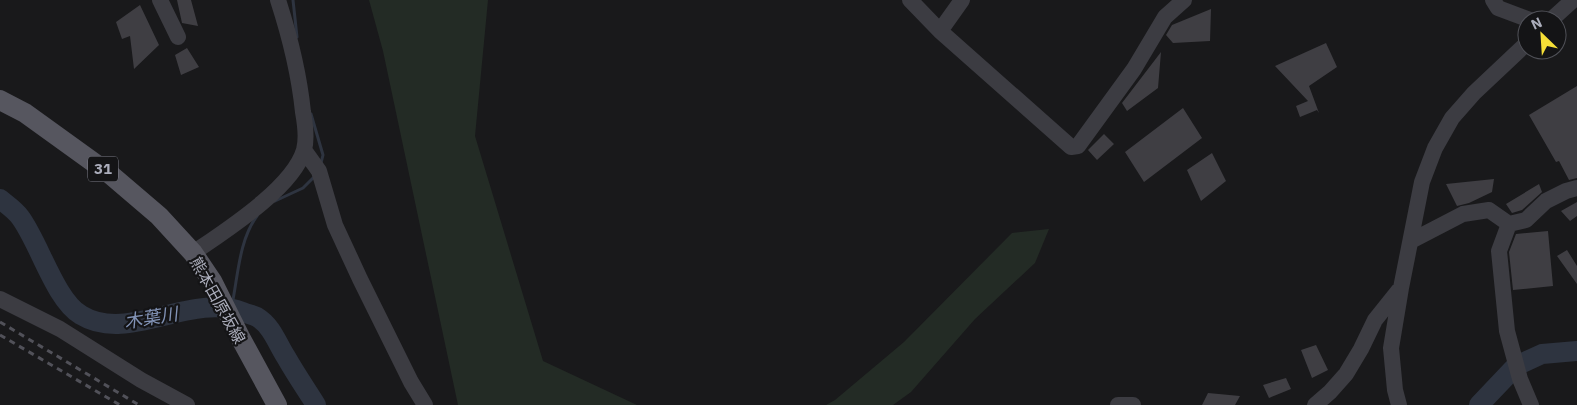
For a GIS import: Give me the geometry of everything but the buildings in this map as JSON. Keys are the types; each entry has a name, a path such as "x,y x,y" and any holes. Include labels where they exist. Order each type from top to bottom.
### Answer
{"main road":[{"name":"熊本田原坂線","path":"0,100 25,113 111,175 159,216 193,253 212,281 277,405"}],"street":[{"path":"160,0 178,37"},
{"path":"193,253 259,206 293,170 304,150 305,125 300,82 278,0"},
{"path":"910,0 940,30 1071,147 1078,146 1134,69 1165,17 1184,0"},
{"path":"940,30 962,0"},
{"path":"1492,0 1498,8 1517,15"},
{"path":"1562,10 1573,0"},
{"path":"1397,397 1391,348 1422,182 1435,148 1452,118 1474,93 1517,52"},
{"path":"304,150 319,171 335,225 360,280 425,405"},
{"path":"1411,241 1464,214 1489,210 1509,224 1526,220 1546,201 1577,188"},
{"path":"1509,224 1499,251 1508,331 1520,379 1531,405"},
{"path":"1315,405 1346,374 1375,320 1401,288"},
{"path":"0,299 60,329 141,380 187,405"},
{"path":"1118,405 1133,405"}],"shaded area":[{"path":"369,0 488,0 475,136 543,361 637,405 458,405 383,51"},
{"path":"1049,229 1035,263 975,319 911,392 893,405 826,405 835,400 904,342 1012,233"}],"waterway":[{"path":"293,0 297,37"},
{"path":"311,114 323,155 321,163"},
{"path":"275,201 303,188 316,175"},
{"name":"木葉川","path":"0,199 20,217 63,297 81,315 99,322 119,324 139,322 202,308 223,308 257,317 267,325 316,405"},
{"path":"232,305 246,236 257,216"},
{"path":"1479,405 1516,366 1542,354 1577,351"}],"railway":[{"path":"0,322 139,405"},
{"path":"0,335 120,405"}]}
